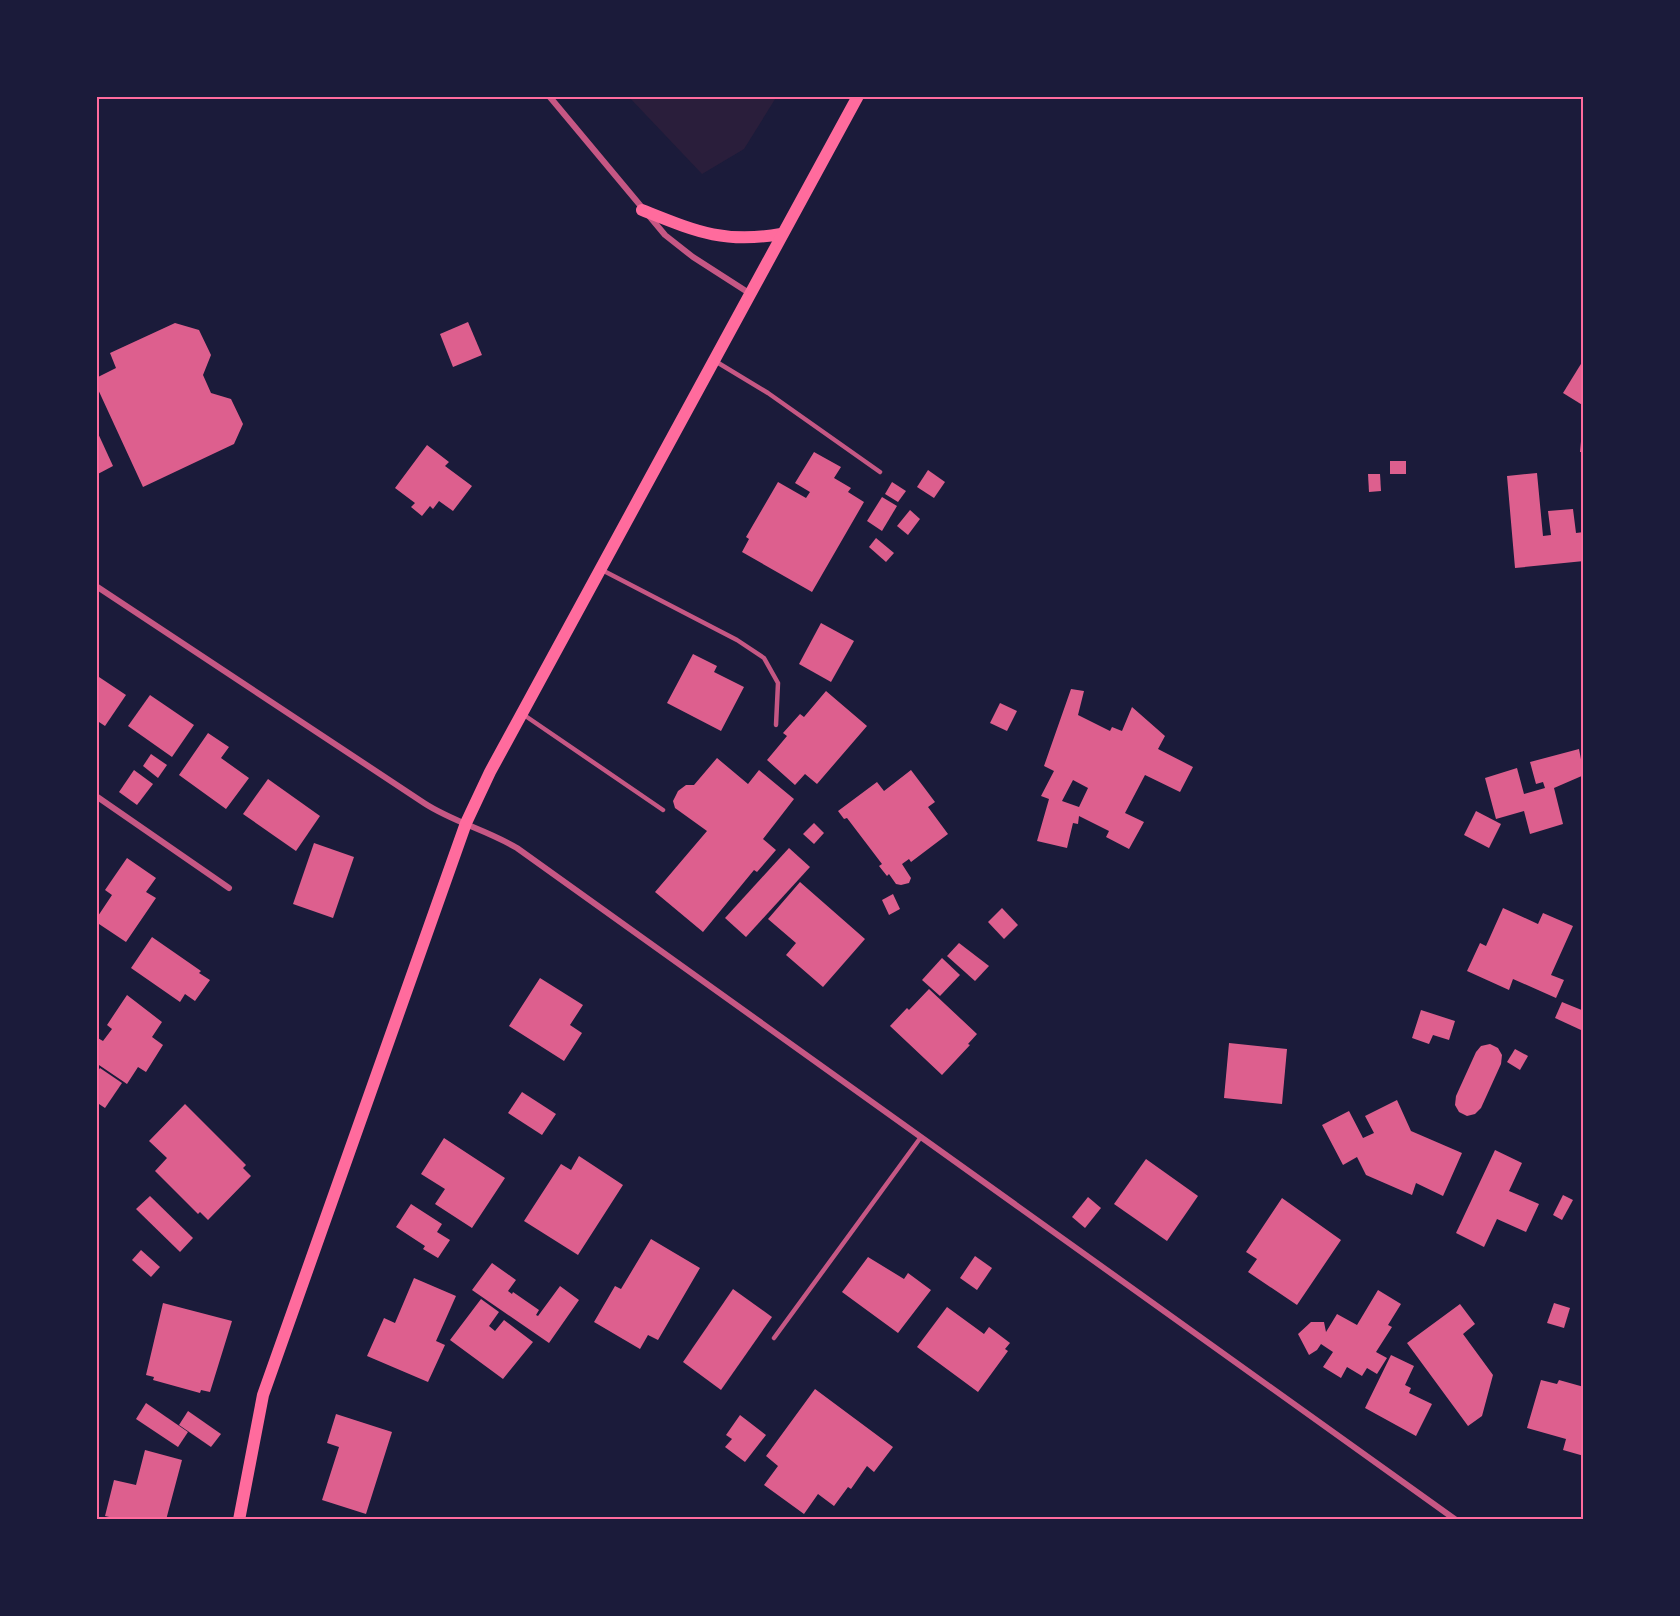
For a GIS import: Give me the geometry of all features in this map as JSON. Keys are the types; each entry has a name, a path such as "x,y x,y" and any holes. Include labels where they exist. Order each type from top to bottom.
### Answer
{"main road":[{"path":"239,1520 263,1395 466,823 600,568 858,96"},
{"path":"642,210 722,238 755,238 781,234"}],"street":[{"path":"549,96 664,236 749,293"},
{"path":"96,586 441,814 495,835 518,848 1456,1520"},
{"path":"96,796 229,888"}],"lane":[{"path":"713,359 768,393 880,472"},
{"path":"600,568 737,640 764,658 778,683 776,725"},
{"path":"522,713 663,810"},
{"path":"774,1338 921,1137"}],"shaded area":[{"path":"628,96 777,96 744,149 702,174"}],"building":[{"path":"468,322 482,355 453,367 440,334"},
{"path":"175,323 199,330 211,355 203,375 211,393 231,399 243,424 234,444 143,487 96,385 96,378 116,368 110,353"},
{"path":"1584,359 1584,406 1563,393"},
{"path":"96,429 113,466 96,475"},
{"path":"1582,431 1584,431 1584,452 1580,452"},
{"path":"427,445 449,462 445,466 472,486 453,511 439,501 433,509 430,506 422,516 411,507 415,503 395,488"},
{"path":"814,452 841,467 834,478 851,488 848,492 864,502 812,592 742,552 749,539 746,537 778,482 806,498 810,492 795,483"},
{"path":"1390,461 1406,461 1406,474 1390,474"},
{"path":"928,470 945,482 934,498 917,487"},
{"path":"1537,473 1543,536 1551,535 1548,511 1573,509 1576,533 1584,532 1584,561 1515,568 1507,476"},
{"path":"1368,474 1380,474 1381,491 1369,492"},
{"path":"892,482 906,491 898,502 885,494"},
{"path":"882,497 897,506 882,531 867,521"},
{"path":"910,510 920,519 908,535 897,526"},
{"path":"876,538 894,553 886,562 869,547"},
{"path":"821,623 854,641 831,682 799,664"},
{"path":"693,654 717,666 714,672 744,687 721,731 667,703"},
{"path":"96,675 126,695 105,726 96,720"},
{"path":"1071,689 1084,691 1078,715 1110,731 1112,727 1122,731 1132,707 1165,736 1158,749 1193,767 1180,792 1145,775 1125,813 1144,822 1129,849 1106,837 1109,831 1079,816 1078,824 1073,823 1067,848 1037,841 1049,799 1041,796 1054,771 1044,766","holes":["1073,780 1088,788 1079,807 1062,801"]},
{"path":"826,691 867,726 817,784 805,774 795,785 767,760 787,736 783,733 800,714 804,717"},
{"path":"150,695 194,725 172,757 128,726"},
{"path":"1000,703 1017,711 1007,731 990,723"},
{"path":"208,733 229,747 221,758 249,778 226,809 179,775"},
{"path":"1579,749 1584,775 1554,788 1563,824 1530,834 1524,811 1496,819 1485,778 1517,768 1524,794 1545,788 1543,782 1536,784 1530,762"},
{"path":"151,754 167,765 158,778 143,766"},
{"path":"717,758 748,784 759,770 794,799 763,839 776,850 757,872 754,870 703,932 655,892 707,831 675,808 673,801 678,791 686,785 694,785"},
{"path":"134,770 153,784 137,805 119,792"},
{"path":"911,770 935,802 928,807 948,834 911,862 909,859 902,864 911,878 909,883 901,885 896,884 889,874 887,876 879,866 882,864 847,818 844,819 838,811 877,782 884,791"},
{"path":"268,779 320,816 296,851 243,814"},
{"path":"1476,811 1501,824 1489,848 1464,835"},
{"path":"814,823 824,833 814,844 803,834"},
{"path":"314,843 354,857 333,918 293,904"},
{"path":"789,848 810,867 746,937 725,918"},
{"path":"127,858 156,878 146,892 156,898 126,942 96,922 96,919 112,895 105,890"},
{"path":"800,882 865,939 823,987 786,955 796,943 768,919"},
{"path":"893,894 900,909 889,915 882,900"},
{"path":"1002,908 1018,925 1004,939 988,922"},
{"path":"1503,908 1538,924 1543,913 1573,926 1551,975 1564,980 1556,998 1513,979 1509,990 1467,971 1480,943 1486,946"},
{"path":"152,937 201,971 199,973 210,980 195,1001 185,994 180,1002 131,968"},
{"path":"959,943 989,966 975,981 947,956"},
{"path":"942,958 960,975 940,996 922,980"},
{"path":"540,978 583,1005 570,1025 582,1033 564,1061 509,1026"},
{"path":"929,989 977,1034 968,1044 970,1045 942,1075 890,1026"},
{"path":"127,995 162,1022 152,1037 163,1045 146,1072 138,1067 127,1084 96,1063 96,1037 103,1041 112,1029 107,1025"},
{"path":"1562,1002 1584,1011 1581,1030 1555,1018"},
{"path":"1421,1010 1455,1021 1449,1040 1433,1035 1429,1044 1412,1038"},
{"path":"1229,1043 1287,1049 1282,1104 1224,1098"},
{"path":"1490,1044 1498,1048 1502,1055 1501,1064 1481,1108 1475,1114 1467,1116 1459,1112 1455,1105 1456,1096 1476,1052 1481,1046"},
{"path":"1515,1049 1528,1056 1520,1070 1507,1062"},
{"path":"100,1068 122,1083 105,1108 96,1102 96,1074"},
{"path":"522,1092 556,1114 542,1135 508,1113"},
{"path":"1397,1100 1411,1131 1462,1153 1443,1196 1416,1183 1412,1195 1366,1175 1357,1157 1343,1165 1322,1125 1349,1111 1363,1138 1374,1133 1365,1116"},
{"path":"185,1104 246,1165 243,1168 251,1176 208,1220 200,1212 198,1214 155,1171 167,1158 149,1141"},
{"path":"444,1138 505,1178 472,1228 435,1204 445,1189 421,1174"},
{"path":"1495,1150 1522,1163 1509,1191 1539,1204 1526,1232 1497,1219 1484,1247 1456,1233"},
{"path":"579,1156 623,1185 578,1255 524,1221 561,1164 571,1170"},
{"path":"1146,1159 1198,1196 1167,1241 1114,1204"},
{"path":"1563,1195 1573,1200 1562,1220 1553,1215"},
{"path":"150,1196 193,1238 180,1252 136,1209"},
{"path":"1088,1197 1101,1208 1085,1228 1072,1217"},
{"path":"1282,1198 1341,1240 1297,1305 1248,1272 1257,1259 1246,1252"},
{"path":"411,1204 442,1224 437,1232 450,1240 438,1258 423,1249 425,1246 396,1227"},
{"path":"651,1239 700,1268 658,1340 648,1335 640,1349 594,1322 615,1286 621,1289"},
{"path":"141,1250 160,1267 151,1277 132,1260"},
{"path":"975,1256 992,1268 977,1290 960,1278"},
{"path":"868,1257 904,1279 908,1273 931,1290 898,1333 842,1292"},
{"path":"492,1263 516,1280 508,1291 539,1310 536,1315 538,1316 560,1286 579,1300 549,1343 472,1290"},
{"path":"414,1278 456,1296 436,1341 445,1345 428,1382 367,1356 384,1318 395,1323"},
{"path":"733,1289 772,1317 721,1390 683,1362"},
{"path":"1378,1290 1401,1304 1388,1325 1392,1327 1376,1352 1387,1358 1377,1374 1367,1368 1362,1376 1347,1367 1341,1378 1323,1367 1333,1352 1321,1344 1309,1355 1298,1334 1311,1322 1324,1322 1326,1332 1337,1314 1357,1325"},
{"path":"481,1299 499,1312 489,1326 495,1331 504,1320 533,1342 503,1379 450,1340"},
{"path":"163,1303 232,1321 210,1392 201,1390 200,1393 153,1380 154,1377 146,1375"},
{"path":"1554,1303 1570,1308 1564,1328 1547,1323"},
{"path":"1460,1304 1475,1324 1463,1334 1493,1375 1482,1416 1468,1426 1407,1343"},
{"path":"947,1307 984,1334 989,1327 1010,1343 1005,1349 1008,1351 978,1392 917,1347"},
{"path":"1391,1355 1414,1366 1405,1385 1411,1388 1409,1393 1432,1404 1416,1436 1365,1408"},
{"path":"1541,1380 1557,1384 1559,1380 1584,1387 1584,1456 1563,1450 1566,1439 1527,1428"},
{"path":"815,1389 893,1447 874,1472 867,1466 851,1489 848,1487 834,1506 818,1494 804,1514 764,1485 778,1466 766,1456"},
{"path":"146,1403 188,1432 178,1447 136,1419"},
{"path":"188,1411 221,1434 211,1447 179,1425"},
{"path":"336,1414 392,1432 366,1514 322,1500 339,1447 327,1443"},
{"path":"740,1415 766,1435 745,1462 725,1447 732,1439 726,1435"},
{"path":"145,1450 182,1460 166,1520 131,1517 130,1520 122,1520 105,1516 114,1480 136,1485"}]}
